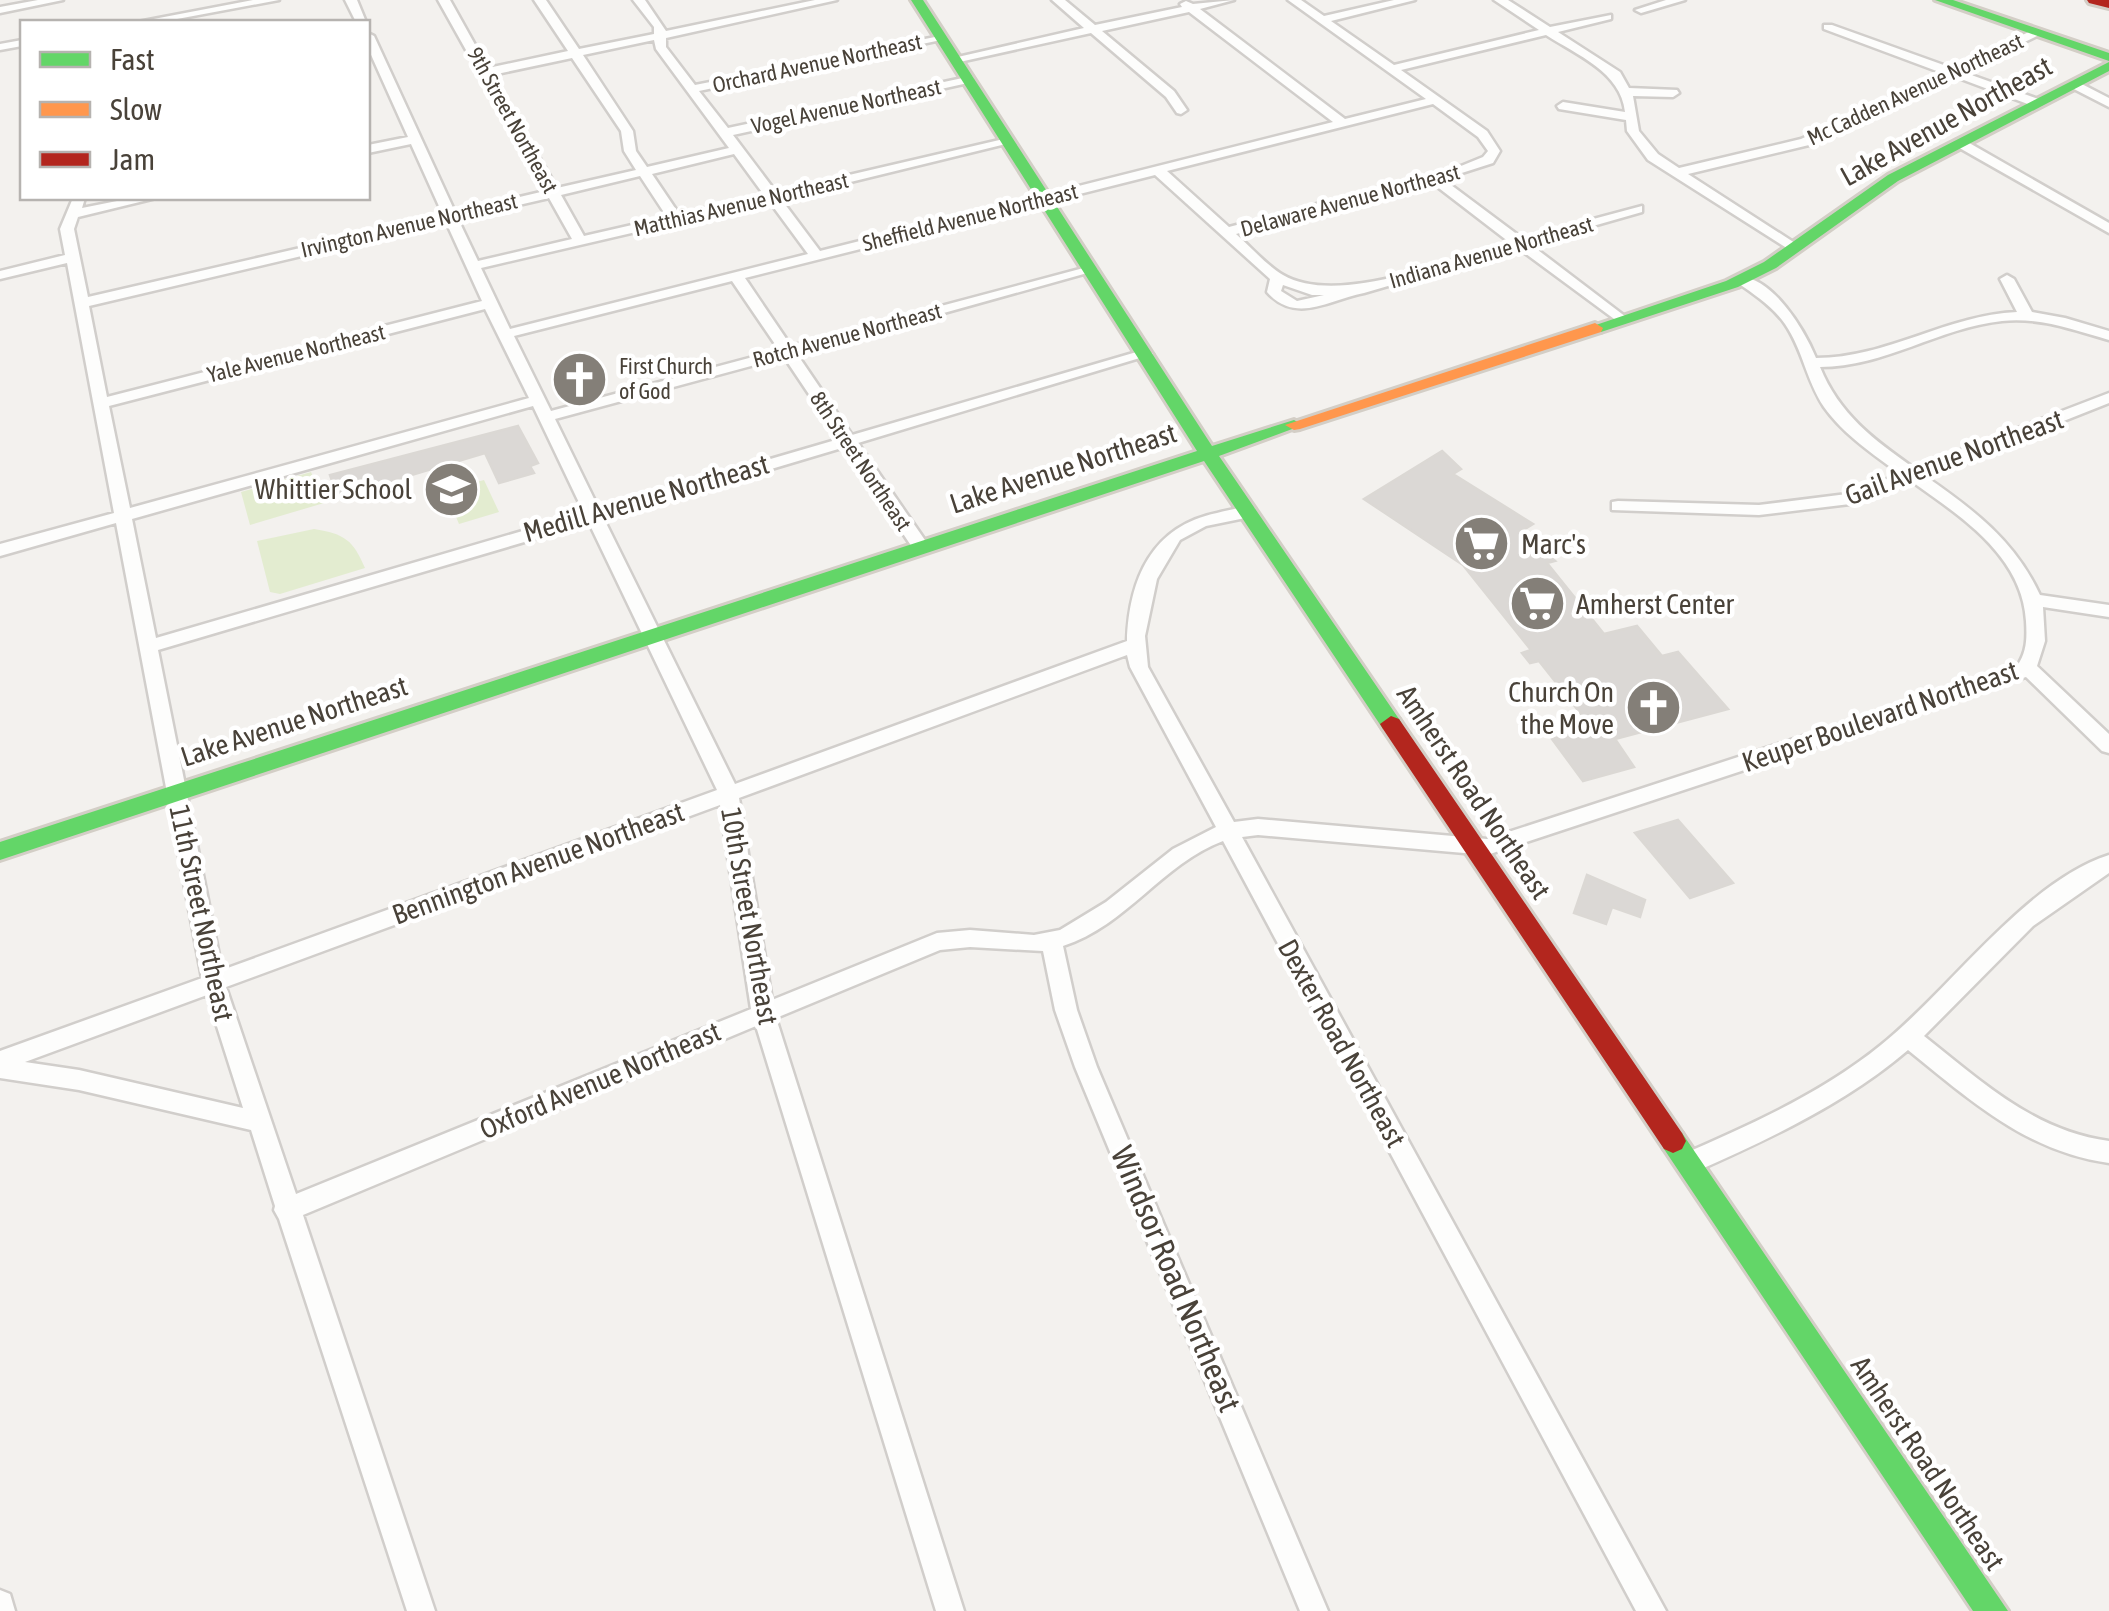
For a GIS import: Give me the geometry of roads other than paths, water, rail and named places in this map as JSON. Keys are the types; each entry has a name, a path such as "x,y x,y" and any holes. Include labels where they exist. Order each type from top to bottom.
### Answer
{"main road":[{"name":"Amherst Road Northeast","path":"919,0 1208,452 1992,1611"},
{"path":"1941,0 2109,57"},
{"path":"2093,0 2109,4"},
{"name":"Lake Avenue Northeast","path":"0,851 651,634 1743,280 1878,188 2109,66"}],"street":[{"path":"161,20 272,0"},
{"name":"9th Street Northeast","path":"444,0 580,241"},
{"path":"540,0 627,131 627,145 675,219"},
{"path":"639,0 660,27 660,47 817,256"},
{"path":"487,72 831,0"},
{"path":"1058,0 1170,94 1181,110"},
{"path":"955,59 1185,4 1228,0"},
{"path":"1294,0 1436,100"},
{"path":"1322,20 1409,0"},
{"path":"1500,0 1609,68 1627,92 1641,145 1676,174 1793,248"},
{"path":"1641,10 1680,0"},
{"path":"250,2 256,17"},
{"path":"0,10 49,3"},
{"path":"1185,4 1342,124"},
{"path":"1392,69 1607,18"},
{"path":"1828,27 2037,103"},
{"name":"Mc Cadden Avenue Northeast","path":"1676,174 1805,142 2037,32"},
{"name":"Orchard Avenue Northeast","path":"692,90 942,38"},
{"name":"10th Street Northeast","path":"370,40 490,303 729,793 763,1012 950,1611"},
{"name":"Vogel Avenue Northeast","path":"724,133 968,79"},
{"path":"2074,84 2109,103"},
{"path":"1627,92 1673,92"},
{"name":"Sheffield Avenue Northeast","path":"506,334 1436,100"},
{"name":"Delaware Avenue Northeast","path":"1226,232 1434,178 1491,158 1492,144 1436,100"},
{"path":"1563,106 1631,117"},
{"path":"370,150 414,139"},
{"name":"Matthias Avenue Northeast","path":"473,266 1008,142"},
{"path":"1960,143 2109,230"},
{"name":"Irvington Avenue Northeast","path":"82,303 737,150"},
{"path":"1157,169 1278,278"},
{"path":"1434,178 1621,320"},
{"path":"76,206 131,200"},
{"name":"11th Street Northeast","path":"76,206 67,229 72,258 214,983 256,1122 422,1611"},
{"name":"Indiana Avenue Northeast","path":"1344,292 1312,291 1278,278 1277,296 1296,305 1314,305 1344,292 1637,209"},
{"path":"0,275 72,258"},
{"name":"Rotch Avenue Northeast","path":"0,550 1091,270"},
{"name":"8th Street Northeast","path":"736,276 920,546"},
{"path":"2006,279 2027,316"},
{"path":"1743,280 1790,321 1835,410 2010,553 2035,600 2109,610"},
{"name":"Yale Avenue Northeast","path":"101,403 490,303"},
{"path":"1808,362 1873,360 1976,321 2027,316 2109,336"},
{"name":"Medill Avenue Northeast","path":"148,647 1145,354"},
{"name":"Gail Avenue Northeast","path":"1618,506 1782,510 1850,499 1914,478 2109,398"},
{"path":"1133,646 1134,624 1160,556 1174,536 1211,520 1248,512"},
{"name":"Keuper Boulevard Northeast","path":"1475,848 1581,819 2028,668 2038,623 2035,600"},
{"name":"Bennington Avenue Northeast","path":"0,1064 1133,646"},
{"name":"Dexter Road Northeast","path":"1133,646 1145,681 1224,831 1652,1611"},
{"path":"2028,668 2109,746"},
{"name":"Oxford Avenue Northeast","path":"286,1210 952,938 1026,946 1052,942 1080,930 1195,844 1224,831 1258,827 1475,848"},
{"path":"1688,1163 1757,1134 1828,1094 1907,1036 2023,918 2109,863"},
{"name":"Windsor Road Northeast","path":"1052,942 1066,1010 1086,1067 1314,1611"},
{"path":"1907,1036 2044,1134 2074,1146 2109,1152"},
{"path":"0,1064 256,1122"}],"place":[{"name":"First Church of God","path":"580,379"},
{"name":"Whittier School","path":"451,489"},
{"name":"Marc's","path":"1482,544"},
{"name":"Amherst Center","path":"1537,604"},
{"name":"Church On the Move","path":"1653,708"}]}
